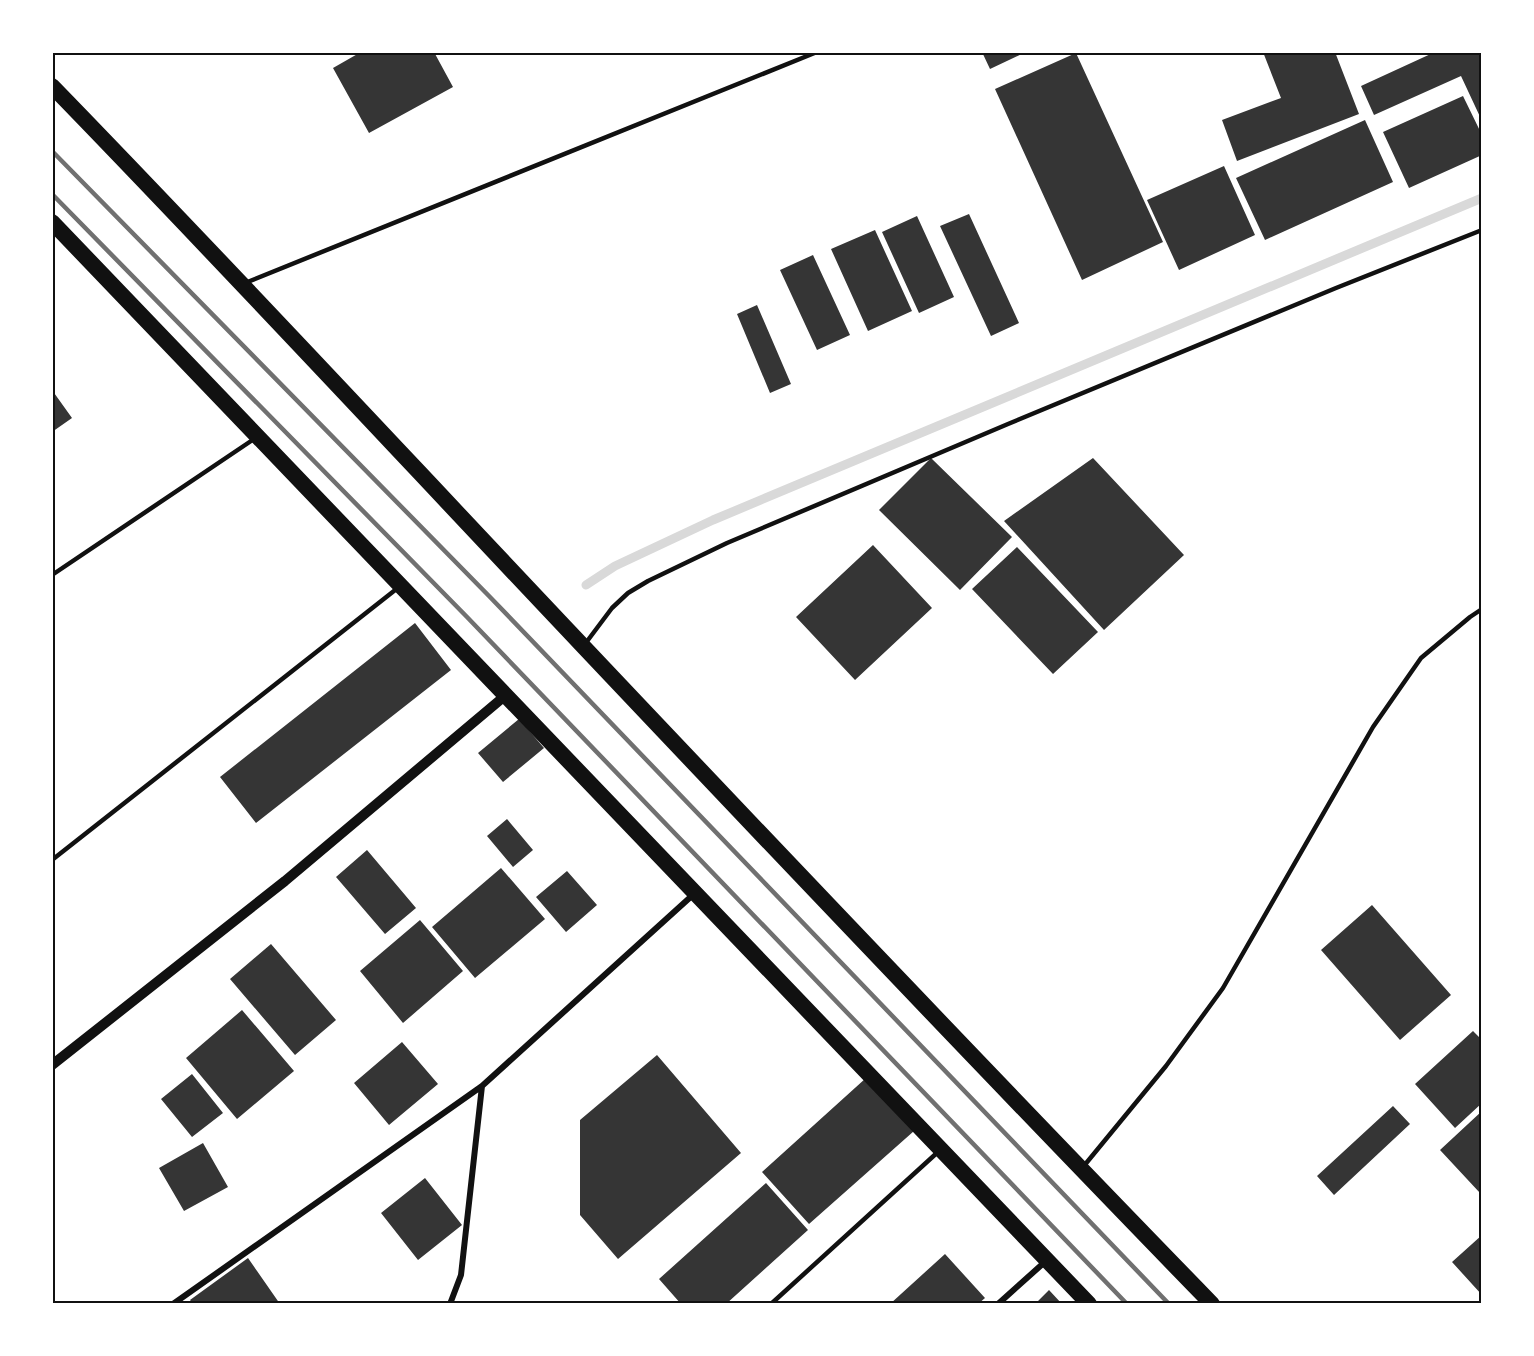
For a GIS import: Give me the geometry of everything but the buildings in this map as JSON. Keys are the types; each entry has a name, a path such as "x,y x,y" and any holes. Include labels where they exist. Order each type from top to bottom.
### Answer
{"highway":[{"path":"52,86 1212,1304"},
{"path":"52,222 1089,1304"}],"street":[{"path":"52,1065 285,881 506,695"},
{"path":"173,1304 482,1086 695,893"},
{"path":"450,1304 461,1275 482,1086"},
{"path":"998,1304 1047,1260"}],"lane":[{"path":"243,284 817,52"},
{"path":"584,647 612,608 628,593 727,543 1336,288 1482,230"},
{"path":"52,575 258,436"},
{"path":"52,860 401,586"},
{"path":"1081,1169 1167,1066 1223,988 1373,727 1421,658 1470,616 1482,609"},
{"path":"771,1304 940,1149"}],"waterway":[{"path":"586,585 615,566 713,520 1482,198"}],"railway":[{"path":"52,151 489,596 1169,1304"},
{"path":"52,194 467,617 1127,1304"}]}
